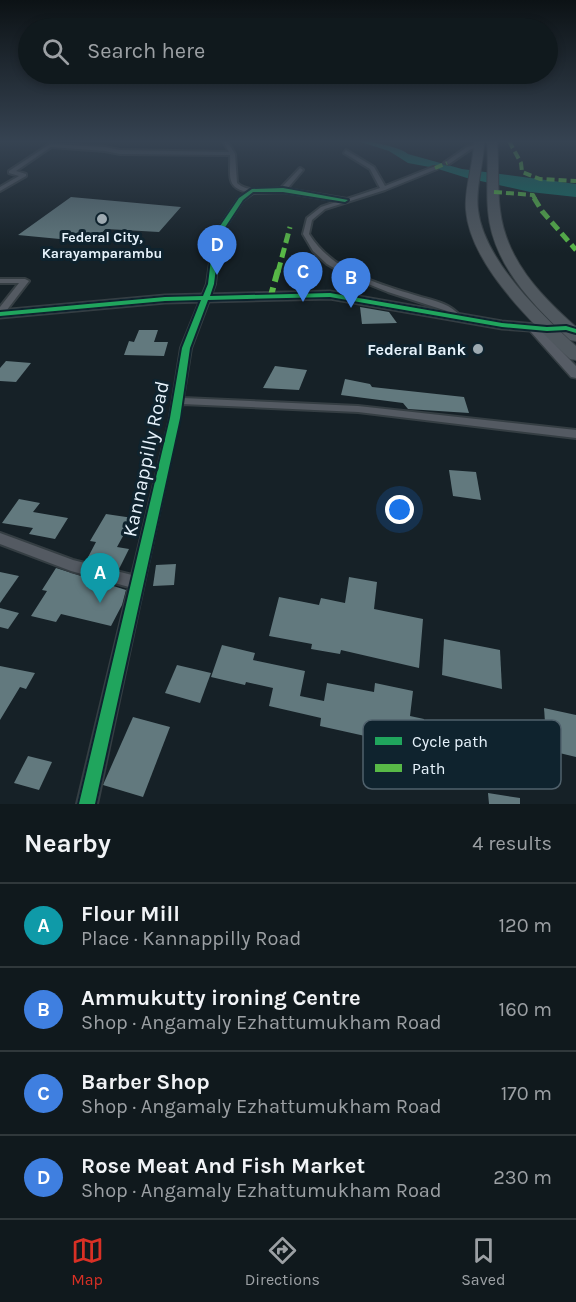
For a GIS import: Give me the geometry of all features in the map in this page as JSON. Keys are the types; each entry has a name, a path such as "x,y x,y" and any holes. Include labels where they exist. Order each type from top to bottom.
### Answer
{"highway":[{"path":"475,179 472,211 475,226 487,251 540,328 576,355"},
{"path":"495,179 494,213 505,253 518,275 573,332"}],"street":[{"path":"0,189 18,179"},
{"path":"234,179 234,183 239,188 252,191 283,190 345,200"},
{"path":"283,190 293,179"},
{"path":"378,179 383,189"},
{"path":"409,179 322,208 309,219 306,234 313,246 327,259 359,278 390,291 452,310 456,317"},
{"name":"Kannappilly Road","path":"87,804 178,401 186,348 206,300 213,271 217,235 241,199 252,191"},
{"path":"0,280 25,281 0,314"},
{"path":"0,314 165,299 206,300 330,295 456,317 573,332"},
{"path":"540,328 541,338 576,374"},
{"path":"178,401 358,409 576,434"},
{"path":"0,538 70,565 138,583"}],"shaded area":[{"path":"469,179 534,179 576,184 576,197 530,192"}],"building":[{"name":"Federal City, Karayamparambu","path":"71,197 181,207 159,232 106,229 91,242 18,235"},
{"path":"360,307 389,312 397,323 362,324"},
{"path":"139,330 158,330 154,342 168,342 164,356 124,355 129,341 134,342"},
{"path":"6,361 31,363 16,382 0,381 0,368"},
{"path":"275,366 307,370 299,390 263,388"},
{"path":"345,379 370,384 372,387 464,397 469,413 408,409 403,403 341,395"},
{"path":"449,470 476,472 481,500 453,496"},
{"path":"19,499 40,503 33,512 68,518 55,539 29,534 33,528 2,523"},
{"path":"106,514 133,518 117,547 129,549 119,569 86,561 96,542 90,541"},
{"path":"176,564 174,585 153,586 156,565"},
{"path":"56,568 126,590 122,605 111,626 61,614 56,622 31,616 47,591 42,590"},
{"path":"0,572 19,576 0,603"},
{"path":"349,577 377,582 374,609 423,619 419,668 341,650 340,654 311,649 312,644 269,636 279,597 319,605 321,598 345,603"},
{"path":"0,608 19,613 8,629 0,627"},
{"path":"444,639 500,650 502,689 442,675"},
{"path":"222,645 255,653 253,660 305,671 300,696 324,701 327,683 374,692 375,683 413,691 410,716 424,720 363,720 363,736 320,726 321,718 269,706 273,688 246,682 245,685 211,677"},
{"path":"177,665 211,673 200,703 165,693"},
{"path":"0,666 35,673 26,689 20,687 0,720"},
{"path":"544,708 576,715 576,757 561,753 561,720 545,720"},
{"path":"133,717 170,727 143,797 103,785"},
{"path":"28,756 52,762 39,790 14,783"},
{"path":"488,793 520,798 520,804 489,804"}],"marked path":[{"path":"539,179 576,181"},
{"path":"494,192 533,195 542,211 576,250"},
{"path":"270,299 290,227"}],"cycle path":[{"path":"87,804 175,418 186,348 211,284 217,235 241,199 252,191 283,190 345,200"},
{"path":"0,314 165,299 330,295 502,325 547,329 566,328 576,331"}],"place":[{"name":"Federal City, Karayamparambu","path":"102,219"},
{"name":"Rose Meat And Fish Market","path":"217,275"},
{"name":"Barber Shop","path":"303,302"},
{"name":"Ammukutty ironing Centre","path":"351,308"},
{"name":"Federal Bank","path":"478,349"},
{"name":"Flour Mill","path":"100,603"}]}
